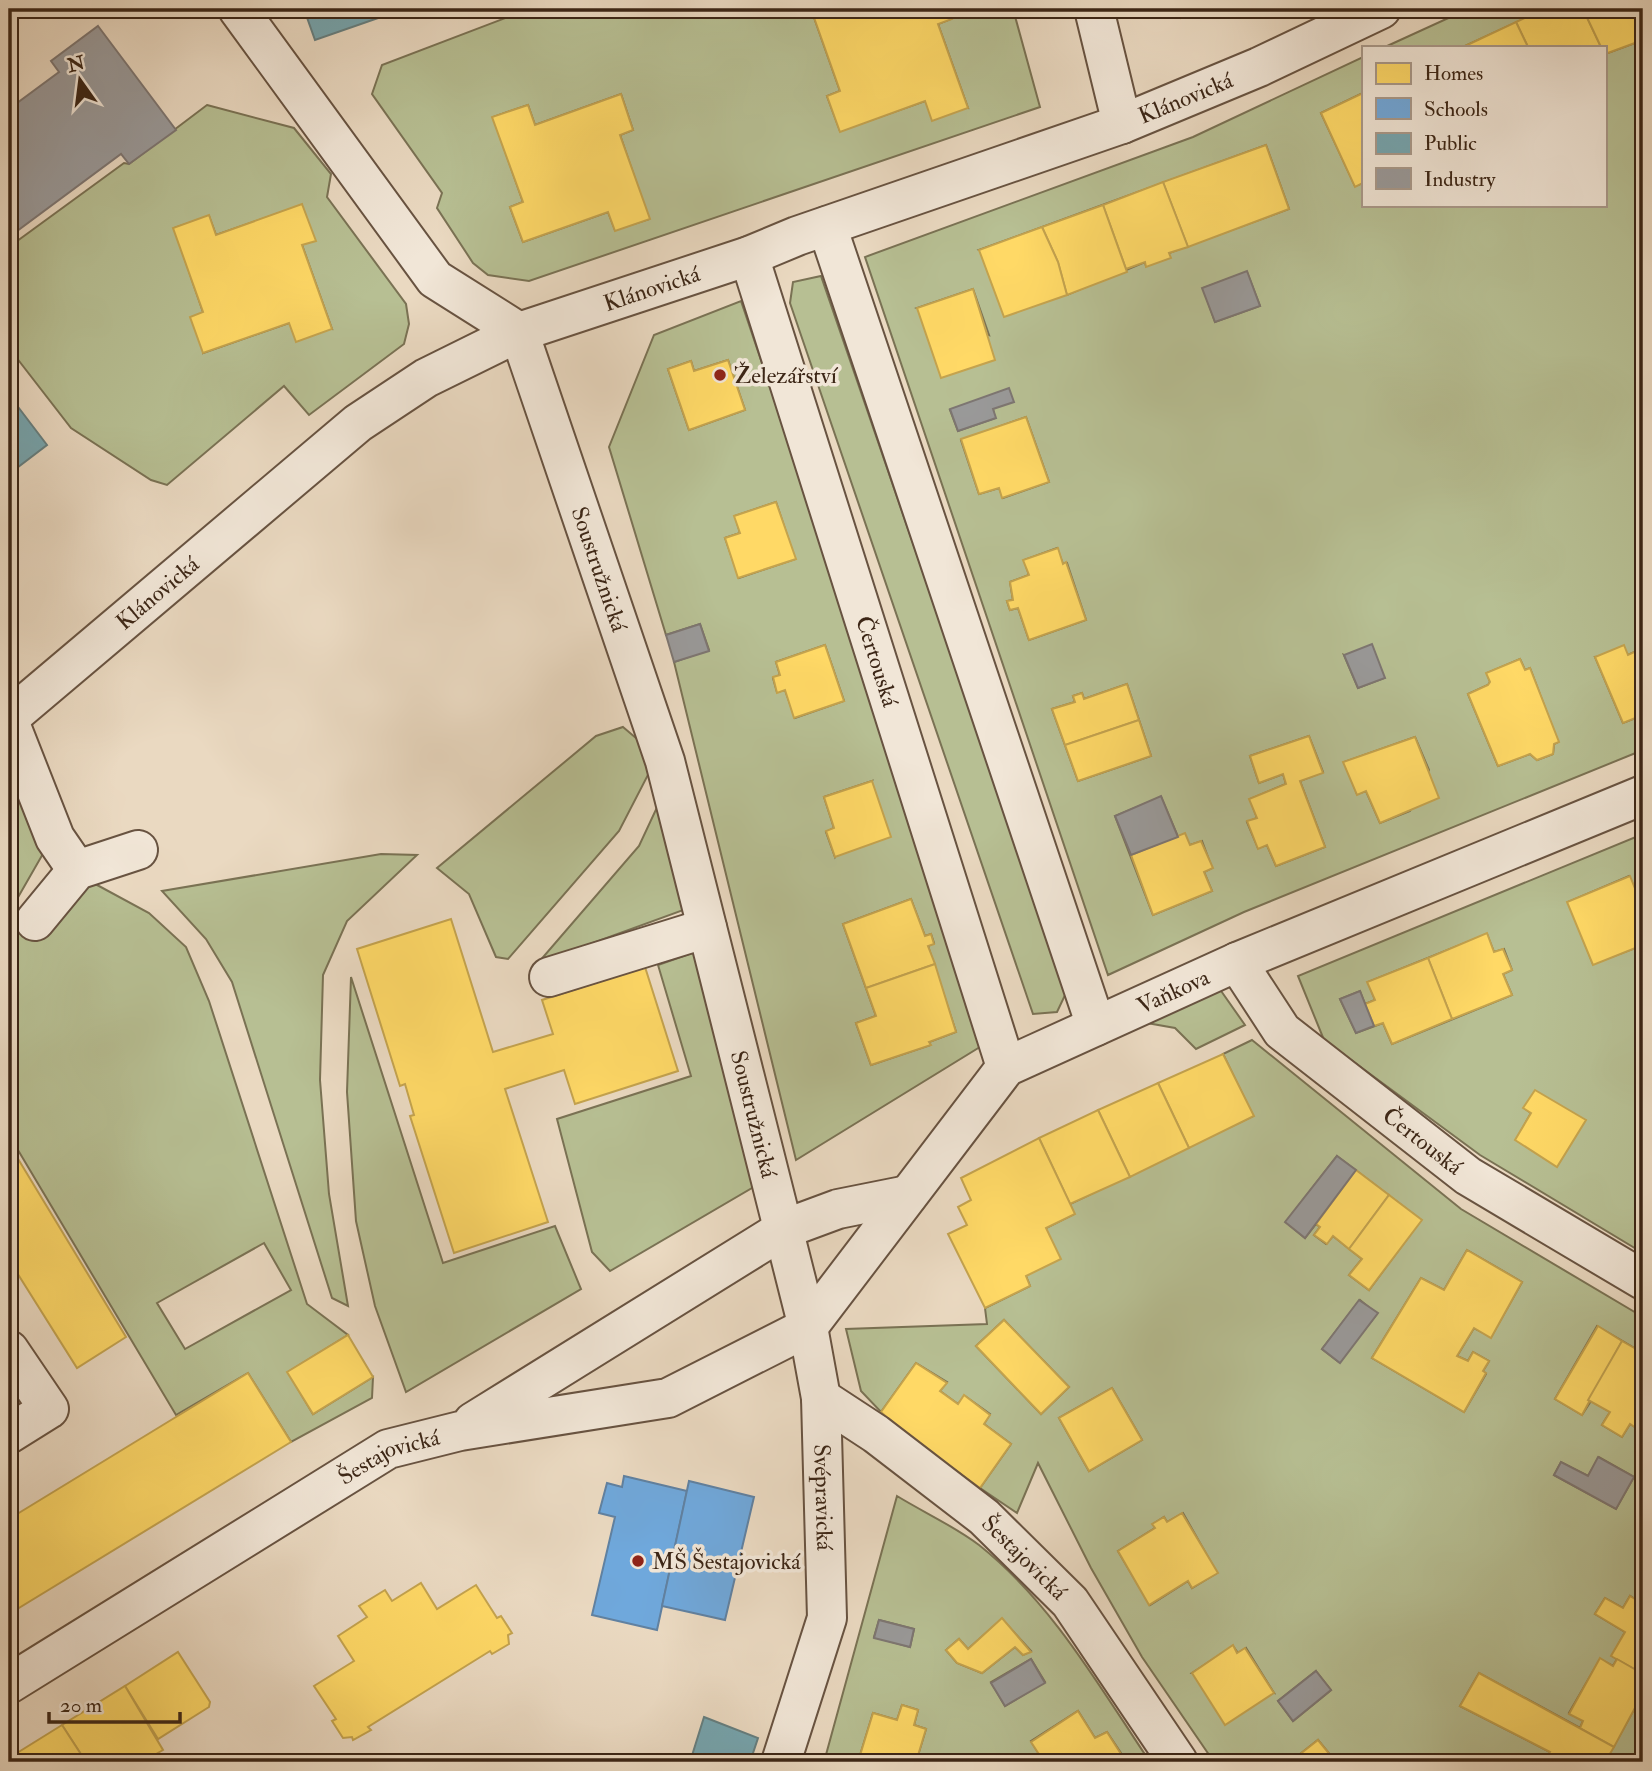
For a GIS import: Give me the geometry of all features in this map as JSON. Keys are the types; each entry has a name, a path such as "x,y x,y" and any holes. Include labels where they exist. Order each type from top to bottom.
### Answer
{"street":[{"path":"238,9 435,279 519,332"},
{"path":"1094,9 1122,124"},
{"name":"Klánovická","path":"9,720 358,424 426,378 519,332 749,256 827,226 1122,124 1259,67 1381,9"},
{"path":"827,226 1096,1026"},
{"name":"Čertouská","path":"749,256 1006,1067"},
{"name":"Soustružnická","path":"519,332 665,761 783,1229"},
{"path":"9,720 55,838 76,870"},
{"name":"Vaňkova","path":"808,1327 1006,1067 1237,962 1643,795"},
{"path":"35,921 76,870 138,850"},
{"path":"550,977 707,928"},
{"name":"Čertouská","path":"1237,962 1282,1031 1468,1176 1643,1280"},
{"path":"460,1430 783,1229 838,1209 908,1195"},
{"name":"Svépravická","path":"780,1762 827,1618 821,1398 808,1327 783,1229"},
{"name":"Šestajovická","path":"9,1684 388,1449 460,1430 668,1398 808,1327"},
{"path":"9,1350 49,1409 9,1434"},
{"name":"Šestajovická","path":"821,1398 876,1434 984,1517 1070,1602 1178,1762"}],"green space":[{"path":"529,9 811,9 840,91 827,96 840,131 925,101 968,108 938,24 951,19 948,9 1013,9 1040,107 529,281 488,275 473,263 437,208 442,193 372,94 382,65","holes":["621,94 633,130 620,135 649,219 615,230 608,212 523,242 510,207 523,202 493,117 528,105 535,125"]},
{"path":"1468,9 1545,9 1465,46 1387,46"},
{"path":"1643,40 1643,648 1628,655 1595,657 1623,723 1643,715 1643,750 1244,912 1108,975 865,257 1193,137 1362,57 1362,93 1321,113 1355,186 1362,183 1362,206 1606,206 1606,54","holes":["1266,145 1289,209 1169,253 1146,266 1145,262 1067,295 979,250","1247,272 1260,306 1215,322 1203,288","973,289 989,335 917,308","993,409 995,418 958,431 950,410","1026,417 1049,482 1003,498 999,488 979,494 961,440","1057,548 1063,564 1067,563 1086,620 1029,640 1018,608 1010,610 1007,601 1013,600 1010,582 1029,575 1024,560","1344,655 1384,678 1358,688","1520,659 1525,670 1530,668 1558,742 1554,744 1553,754 1537,760 1530,754 1498,766 1468,694 1490,682 1487,673","1127,684 1151,756 1078,781 1052,709 1075,702 1073,696 1082,693 1084,699","1309,736 1323,772 1300,781 1325,847 1276,866 1267,845 1258,848 1247,822 1257,818 1250,799 1286,784 1283,774 1259,783 1250,756","1415,737 1429,770 1410,811 1380,823 1366,791 1357,794 1344,762","1161,797 1178,837 1190,845 1202,841 1212,868 1204,872 1212,891 1153,915 1115,816"]},
{"path":"207,105 294,128 331,174 327,197 406,304 409,324 404,344 309,415 284,386 167,485 151,480 71,428 9,348 9,247 124,163 129,164","holes":["302,205 302,245 332,329 289,323 203,353 203,312 174,228 209,216 216,235"]},
{"path":"821,276 1067,991 1057,1012 1033,1014 790,303 793,282"},
{"path":"741,301 987,1030 988,1042 796,1160 674,662 709,650 700,624 666,635 609,447 654,335","holes":["728,360 745,410 689,430 668,369 691,361 694,371","776,502 795,559 739,578 725,538 740,533 735,516","825,645 844,701 795,718 785,690 777,692 773,678 780,675 776,662","872,781 835,857 826,832 834,828 824,797","911,899 925,936 931,934 934,943 928,946 956,1032 929,1042 930,1045 871,1065 856,1023 876,1016 843,924"]},
{"path":"623,727 643,744 650,771 619,831 508,959 496,957 469,894 437,868 596,736"},
{"path":"9,766 44,852 9,913"},
{"path":"659,803 689,908 538,963 639,846"},
{"path":"1643,834 1643,888 1636,891 1629,876 1568,902 1593,964 1643,945 1643,1253 1480,1155 1324,1040 1298,976","holes":["1487,934 1494,952 1504,949 1512,970 1503,974 1512,995 1392,1044 1383,1023 1356,1033 1340,999 1360,991 1365,1004 1375,1000 1368,982","1524,1108 1585,1120 1557,1166 1516,1140 1531,1113"]},
{"path":"381,854 417,855 347,921 323,975 320,1080 329,1194 348,1306 332,1298 232,982 206,939 162,891"},
{"path":"86,879 149,913 186,947 209,1001 307,1304 348,1335 288,1372 313,1414 373,1377 372,1398 291,1442 248,1373 176,1415 9,1135 9,917 36,934","holes":["264,1243 291,1290 185,1349 157,1303"]},
{"path":"695,952 757,1185 610,1271 592,1252 557,1119 691,1076 658,965"},
{"path":"351,977 443,1263 555,1226 581,1289 406,1392 375,1306 356,1221 347,1092"},
{"path":"1219,988 1245,1025 1196,1049 1175,1028 1147,1023"},
{"path":"1252,1040 1461,1209 1643,1317 1643,1353 1597,1326 1555,1399 1582,1415 1591,1401 1610,1412 1602,1425 1622,1437 1630,1424 1637,1428 1643,1416 1643,1604 1630,1596 1623,1608 1605,1598 1595,1614 1625,1632 1612,1656 1617,1659 1613,1666 1600,1659 1569,1713 1583,1721 1580,1728 1479,1673 1460,1706 1550,1752 1544,1762 1336,1762 1318,1740 1290,1762 1214,1762 1142,1657 1091,1568 1038,1463 1017,1513 980,1488 1011,1444 984,1424 990,1414 965,1396 958,1404 940,1391 947,1382 916,1363 881,1412 861,1391 846,1329 987,1324 985,1308 1030,1286 1026,1276 1046,1228 1074,1214 1070,1204 1253,1116 1223,1054","holes":["1337,1156 1421,1220 1369,1290 1349,1275 1362,1259 1333,1236 1326,1244 1314,1235 1320,1227 1316,1224 1305,1238 1286,1222","1467,1250 1522,1282 1491,1337 1474,1328 1457,1356 1468,1361 1473,1352 1489,1361 1483,1371 1486,1374 1464,1412 1372,1358 1421,1278 1444,1290","1360,1300 1377,1314 1339,1362 1322,1349","1004,1320 1069,1387 1041,1414 976,1346","1112,1388 1142,1440 1089,1471 1059,1418","1599,1457 1634,1477 1616,1509 1554,1475 1561,1462 1588,1476","1183,1513 1217,1573 1192,1588 1188,1581 1150,1605 1118,1551 1155,1528 1153,1524 1164,1517 1167,1522","1233,1646 1238,1653 1246,1648 1274,1693 1192,1673","1316,1671 1331,1690 1293,1721 1278,1701"]},
{"path":"897,1496 979,1545 1029,1593 1073,1647 1150,1762 1111,1762 1121,1753 1107,1732 1095,1738 1078,1711 1031,1741 1044,1762 916,1762 926,1729 914,1725 918,1710 902,1705 897,1720 873,1713 858,1762 824,1762","holes":["1002,1619 1031,1651 1023,1655 1015,1647 982,1673 957,1663 946,1650 959,1639 968,1649","879,1620 914,1629 910,1647 874,1637","1031,1659 1045,1682 1005,1706 991,1682"]},
{"path":"1643,1693 1643,1762 1605,1762"}],"building: Homes":[{"path":"811,9 852,9 853,13 866,9 948,9 952,19 938,24 968,108 932,121 925,101 840,132 827,96 840,91"},
{"path":"1179,9 1216,9 1181,18"},
{"path":"1545,9 1583,9 1601,46 1528,46 1516,22"},
{"path":"1583,9 1643,9 1643,40 1606,54 1606,46 1601,46"},
{"path":"1516,22 1528,46 1465,46"},
{"path":"1362,93 1362,184 1355,187 1321,113"},
{"path":"621,94 633,130 620,135 650,219 615,231 608,212 523,242 510,207 523,202 492,117 528,105 535,125"},
{"path":"1266,145 1289,209 1188,247 1163,182"},
{"path":"1163,182 1188,247 1169,253 1171,258 1146,267 1145,262 1126,269 1103,205"},
{"path":"302,204 316,241 302,245 332,329 296,342 289,323 203,353 190,317 203,312 173,228 209,215 216,235"},
{"path":"1103,205 1127,272 1067,295 1058,262 1042,227"},
{"path":"1042,227 1058,262 1067,295 1004,317 979,250"},
{"path":"973,289 995,360 941,378 917,308"},
{"path":"728,360 745,410 689,430 668,369 691,361 694,371"},
{"path":"1026,417 1049,482 1002,498 999,488 979,494 961,439"},
{"path":"776,502 796,559 738,578 725,538 740,533 734,516"},
{"path":"1058,548 1063,564 1066,562 1086,620 1029,640 1018,608 1010,610 1007,601 1013,600 1010,582 1029,575 1023,560"},
{"path":"825,645 844,701 794,718 785,690 777,693 773,677 780,675 776,662"},
{"path":"1624,645 1628,655 1643,648 1643,715 1623,723 1595,657"},
{"path":"1520,659 1525,670 1530,668 1559,742 1554,744 1553,754 1537,760 1530,754 1498,766 1468,694 1488,685 1490,682 1486,673"},
{"path":"1127,684 1139,720 1065,745 1052,709 1075,702 1073,696 1082,693 1084,699"},
{"path":"1139,720 1151,756 1078,781 1065,745"},
{"path":"1309,736 1323,773 1300,781 1325,847 1276,866 1267,845 1258,849 1247,821 1257,818 1249,799 1286,784 1283,774 1259,783 1250,756"},
{"path":"1415,737 1439,798 1380,823 1366,791 1357,795 1343,762"},
{"path":"872,781 891,837 835,857 826,831 834,828 824,797"},
{"path":"1185,833 1190,845 1201,841 1213,868 1204,872 1212,891 1153,915 1131,855"},
{"path":"1630,876 1636,891 1643,888 1643,945 1593,965 1567,902"},
{"path":"911,899 925,936 931,934 934,944 928,946 935,964 866,988 843,924"},
{"path":"451,919 493,1052 553,1034 542,1000 645,967 678,1071 575,1104 564,1070 505,1089 548,1222 454,1253 410,1116 414,1115 405,1084 400,1086 357,949"},
{"path":"1487,933 1494,952 1503,949 1512,970 1503,974 1512,995 1452,1019 1428,958"},
{"path":"1428,958 1452,1019 1392,1044 1383,1023 1374,1026 1365,1004 1375,1000 1367,982"},
{"path":"935,964 956,1032 929,1042 931,1045 871,1065 856,1023 876,1016 866,988"},
{"path":"1223,1054 1254,1116 1189,1148 1158,1083"},
{"path":"1158,1083 1189,1148 1130,1177 1098,1110"},
{"path":"1535,1090 1586,1120 1557,1167 1515,1140 1531,1113 1523,1108"},
{"path":"1098,1110 1130,1177 1070,1204 1039,1138"},
{"path":"1039,1138 1075,1214 1046,1228 1061,1259 1026,1276 1030,1286 985,1308 948,1234 967,1225 958,1207 971,1200 961,1178"},
{"path":"9,1144 126,1337 77,1368 9,1260"},
{"path":"1356,1170 1389,1195 1349,1249 1333,1236 1327,1244 1314,1235 1320,1227 1316,1224"},
{"path":"1389,1195 1422,1220 1369,1290 1349,1275 1362,1259 1349,1249"},
{"path":"1467,1250 1522,1282 1491,1338 1474,1328 1457,1356 1468,1361 1473,1352 1489,1361 1483,1371 1486,1373 1464,1412 1372,1358 1421,1278 1444,1290"},
{"path":"1004,1320 1069,1387 1041,1414 976,1346"},
{"path":"1598,1326 1622,1341 1582,1415 1555,1399"},
{"path":"348,1335 373,1377 313,1414 287,1372"},
{"path":"1622,1341 1643,1353 1643,1416 1636,1428 1630,1424 1622,1437 1602,1425 1610,1412 1588,1400"},
{"path":"916,1363 947,1383 940,1391 958,1404 964,1395 990,1415 984,1424 1011,1444 980,1488 908,1436 881,1412"},
{"path":"248,1373 291,1442 9,1614 9,1519"},
{"path":"1112,1388 1142,1440 1089,1471 1059,1418"},
{"path":"1182,1513 1218,1573 1192,1588 1188,1581 1149,1605 1118,1551 1155,1528 1152,1524 1164,1517 1167,1522"},
{"path":"421,1583 437,1609 476,1585 497,1618 501,1616 512,1633 508,1635 509,1644 492,1654 490,1651 368,1727 371,1730 353,1740 352,1737 343,1738 332,1721 336,1719 314,1686 354,1661 338,1636 367,1617 359,1606 385,1590 392,1601"},
{"path":"1630,1596 1643,1604 1643,1674 1611,1656 1625,1632 1595,1614 1605,1598 1623,1608"},
{"path":"1002,1618 1031,1652 1023,1655 1015,1647 982,1673 957,1663 946,1650 959,1639 968,1649"},
{"path":"1233,1645 1237,1653 1245,1648 1274,1693 1225,1725 1192,1673"},
{"path":"178,1652 210,1702 209,1707 158,1739 125,1686"},
{"path":"1600,1658 1613,1666 1617,1659 1643,1674 1643,1693 1614,1747 1580,1728 1583,1721 1569,1714"},
{"path":"1479,1673 1614,1747 1605,1762 1544,1762 1550,1752 1460,1706"},
{"path":"125,1686 163,1750 142,1762 86,1762 62,1725"},
{"path":"902,1705 918,1710 914,1725 926,1729 916,1762 858,1762 873,1713 897,1720"},
{"path":"1078,1711 1095,1738 1107,1732 1121,1754 1111,1762 1044,1762 1031,1742"},
{"path":"62,1725 86,1762 9,1762 9,1758"},
{"path":"1318,1740 1336,1762 1290,1762"}],"building: Schools":[{"name":"MŠ Šestajovická","path":"624,1476 687,1491 657,1630 592,1615 615,1517 599,1513 607,1483 622,1487"},
{"name":"MŠ Šestajovická","path":"689,1481 754,1497 725,1620 662,1606"}],"building: Public":[{"path":"304,9 404,9 315,40"},
{"path":"9,395 47,445 9,474"},
{"path":"704,1717 758,1738 750,1762 690,1762"}],"building: Industry":[{"path":"98,26 176,130 129,164 121,154 9,237 9,109 59,72 51,61"},
{"path":"1247,271 1260,306 1215,322 1202,288"},
{"path":"1009,388 1014,402 993,409 996,418 958,431 950,409"},
{"path":"700,624 709,651 674,662 666,635"},
{"path":"1372,644 1385,678 1358,688 1344,655"},
{"path":"1161,796 1178,837 1131,855 1115,816"},
{"path":"1360,991 1374,1026 1356,1033 1340,999"},
{"path":"1337,1156 1356,1170 1305,1238 1285,1222"},
{"path":"1359,1300 1378,1313 1340,1363 1322,1349"},
{"path":"1598,1457 1634,1477 1616,1509 1554,1475 1561,1462 1588,1476"},
{"path":"879,1620 914,1629 910,1647 874,1638"},
{"path":"1031,1659 1045,1683 1005,1706 991,1683"},
{"path":"1316,1671 1331,1690 1293,1721 1278,1701"}],"place":[{"name":"Železářství","path":"720,375"},
{"name":"MŠ Šestajovická","path":"638,1561"}]}
